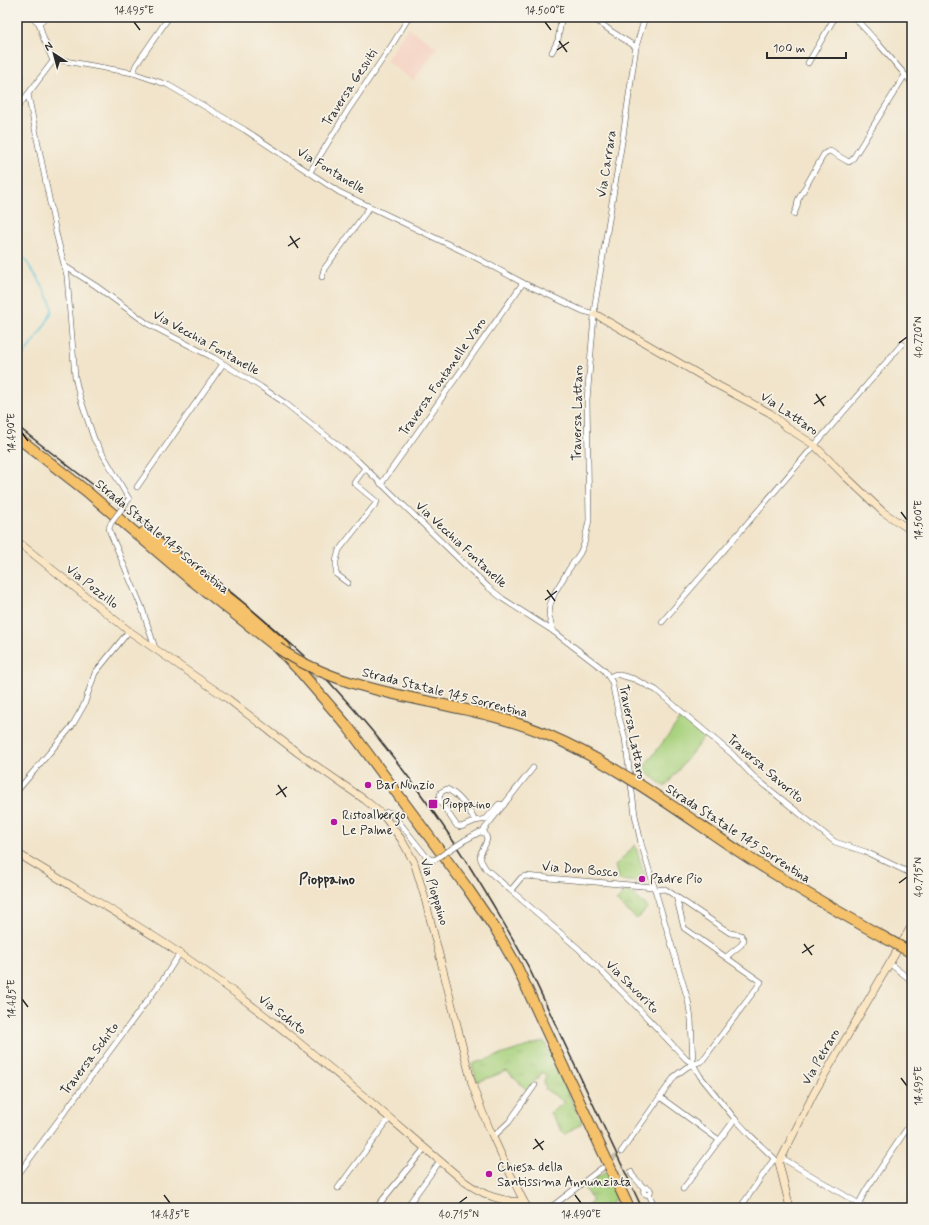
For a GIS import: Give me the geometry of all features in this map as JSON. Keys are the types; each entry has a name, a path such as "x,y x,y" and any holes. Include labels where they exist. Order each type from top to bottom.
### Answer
{"highway":[{"name":"Strada Statale 145 Sorrentina","path":"17,437 102,504 234,614 304,665 340,680 377,690 498,717 520,724 573,746 629,779 798,889 912,954"},
{"path":"102,504 129,521 257,620 333,708 375,762 479,904 508,950 629,1208"},
{"path":"318,682 350,720 380,760 410,810"}],"street":[{"path":"17,108 53,61 43,38 39,24 32,17"},
{"path":"39,24 46,17"},
{"path":"133,73 136,65 169,17"},
{"name":"Traversa Gesuiti","path":"310,172 348,110 409,17"},
{"path":"552,52 558,40 561,20 563,17"},
{"path":"592,17 636,47"},
{"name":"Via Carrara","path":"595,314 595,304 622,143 636,47 645,17"},
{"path":"808,63 835,17"},
{"path":"854,17 912,83"},
{"name":"Via Fontanelle","path":"53,61 133,73 168,85 204,108 245,130 340,192 523,283 583,311 595,314"},
{"path":"794,214 797,208 798,200 824,154 830,151 846,162 852,160 905,75"},
{"path":"28,94 56,234 66,267 76,377 80,394 94,439 129,499 109,528 142,608 155,648"},
{"path":"322,277 324,269 370,207"},
{"name":"Via Vecchia Fontanelle","path":"66,267 96,286 148,324 223,364 285,403 365,468 488,587 503,599 553,631"},
{"name":"Traversa Fontanelle Varo","path":"381,484 523,283"},
{"name":"Via Lattaro","path":"595,314 719,386 770,413 786,427 814,445 884,512 912,531"},
{"name":"Traversa Lattaro","path":"595,314 587,400 589,520 584,544 580,553 566,574 550,606 549,616 553,631 604,670 612,682 625,738 635,815 641,843 688,1000 691,1020 693,1064"},
{"path":"662,622 902,344"},
{"path":"137,487 223,364"},
{"path":"348,583 336,574 338,552 377,502 354,483 365,468"},
{"name":"Via Pozzillo","path":"17,541 129,631 155,648"},
{"path":"17,791 72,726 84,705 95,673 129,631"},
{"name":"Via Pioppaino","path":"155,648 228,699 298,753 365,800 383,815 401,839 414,862 424,895 470,1076 479,1105 521,1205"},
{"name":"Traversa Savorito","path":"609,677 616,674 628,677 656,690 732,754 754,777 836,842 866,852 912,874"},
{"path":"383,815 387,812 392,813 426,856 431,860 436,859 477,833 482,832 533,768"},
{"path":"475,821 460,799 452,792 447,789 441,792 439,798 441,803 457,826 461,827 475,821 486,819 499,804 504,805"},
{"name":"Via Savorito","path":"482,832 487,839 480,853 481,862 489,873 511,890 579,949 686,1059 693,1064 700,1076 735,1119 778,1160 866,1208"},
{"name":"Via Schito","path":"17,853 180,954 250,1005 319,1059 465,1182 485,1195 521,1205"},
{"name":"Via Don Bosco","path":"511,890 521,878 525,876 665,889 730,933 743,936 744,940 742,944 726,957"},
{"path":"622,1152 675,1076 704,1058 761,982 684,928 676,896"},
{"name":"Via Petraro","path":"778,1160 814,1092 912,925"},
{"name":"Traversa Schito","path":"17,1176 164,978 180,954"},
{"path":"889,963 912,981"},
{"path":"493,1137 497,1135 509,1122 535,1086"},
{"path":"660,1097 719,1140"},
{"path":"338,1188 389,1119"},
{"path":"684,1189 735,1119"},
{"path":"859,1204 866,1190 912,1121"},
{"path":"376,1208 424,1148"},
{"path":"740,1208 778,1160"},
{"path":"778,1160 790,1208"},
{"path":"406,1208 440,1162"},
{"path":"550,1208 602,1168"},
{"path":"631,1172 645,1189 645,1193 649,1194 655,1208"}],"shaded area":[{"path":"408,28 437,47 414,81 386,61"}],"green space":[{"path":"682,718 705,736 665,787 642,769"},
{"path":"635,845 647,882 646,883 619,880 615,866"},
{"path":"625,892 630,892 648,907 637,919 616,901"},
{"path":"544,1041 582,1123 565,1135 550,1113 565,1102 545,1089 546,1086 543,1084 546,1075 542,1072 537,1080 535,1079 529,1092 507,1071 477,1082 472,1064"},
{"path":"606,1171 618,1197 606,1208 584,1208 593,1201 584,1188"}],"waterway":[{"path":"17,62 21,68 22,74 17,85"},
{"path":"17,250 32,270 48,296 52,309 48,321 17,364"}],"tunnel":[{"path":"299,661 318,682"},
{"path":"607,1163 621,1152"}],"railway":[{"path":"17,426 193,561 267,623 303,655 337,690 368,726 427,802 454,842 480,883 528,966 642,1208"}],"place":[{"name":"Bar Nunzio","path":"368,785"},
{"name":"Pioppaino","path":"433,804"},
{"name":"Ristoalbergo Le Palme","path":"334,822"},
{"name":"Padre Pio","path":"642,879"},
{"name":"Chiesa della Santissima Annunziata","path":"489,1174"}],"district":[{"name":"Pioppaino","path":"327,880"}]}
